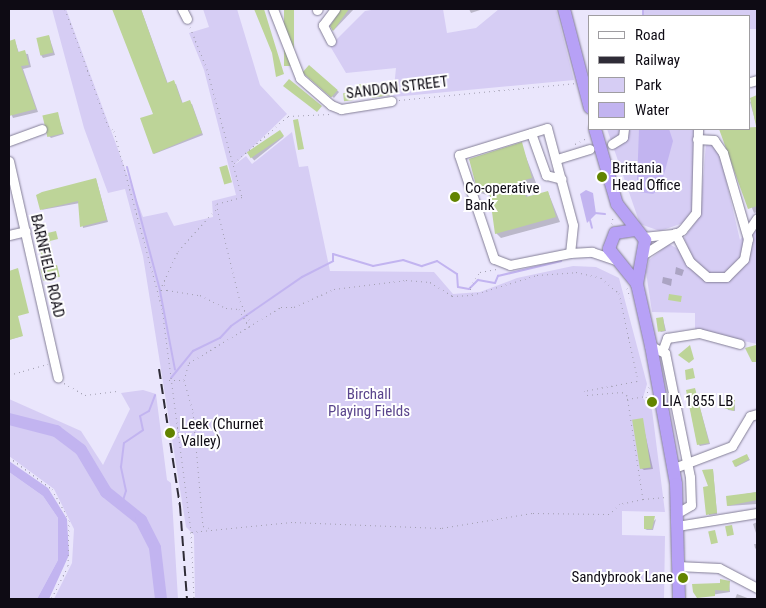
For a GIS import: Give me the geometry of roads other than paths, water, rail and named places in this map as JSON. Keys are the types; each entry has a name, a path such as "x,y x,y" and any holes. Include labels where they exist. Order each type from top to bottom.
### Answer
{"highway":[{"path":"564,9 588,101"},
{"path":"593,133 617,204 639,234 642,256 631,283"},
{"path":"617,204 612,237 619,262 631,283 657,348 674,468 680,599"},
{"path":"612,237 639,234"},
{"path":"619,262 642,256"}],"street":[{"path":"182,9 187,19"},
{"name":"SANDON STREET","path":"273,9 300,78 336,108 391,101"},
{"path":"331,42 323,25 334,9"},
{"path":"570,254 573,225 557,159 547,128 459,155 488,249 501,264 592,252 619,262"},
{"path":"9,141 42,129"},
{"path":"612,144 623,137 624,130"},
{"path":"642,256 692,220 698,206 698,130"},
{"path":"531,133 546,175 562,179"},
{"path":"674,234 690,262 714,278 726,277 744,259 747,234 719,143 698,139"},
{"path":"557,159 590,149"},
{"name":"BARNFIELD ROAD","path":"9,161 58,378"},
{"path":"747,234 757,218"},
{"path":"9,235 26,232"},
{"path":"639,234 674,234"},
{"path":"592,252 612,237"},
{"path":"677,519 691,505 687,463 657,348 668,338 699,333 740,344"},
{"path":"674,468 732,446 753,415"},
{"path":"677,519 757,512"},
{"path":"677,566 719,568 757,588"}],"water":[{"path":"639,130 669,130 673,141 660,189 653,194 639,192 637,184"},
{"path":"586,190 593,193 596,214 587,223 580,194"},
{"path":"9,461 48,488 67,519 69,555 49,599 37,599 58,560 58,518 43,496 9,472"}],"waterway":[{"path":"643,9 643,15"},
{"path":"127,167 160,290"},
{"path":"595,213 605,214"},
{"path":"590,220 592,228"},
{"path":"171,378 193,351 220,338 231,326 302,277 333,261 333,254 373,266 403,260 422,266 437,261 457,274 458,287 469,289 478,280 495,283 498,276 561,261"},
{"path":"160,291 175,370"},
{"path":"121,507 126,491 121,467 124,443 143,430 140,416 149,411 155,395"},
{"path":"9,419 56,431 81,450 106,492 141,520 155,548 161,599"}],"railway":[{"path":"159,369 180,506 187,599"}],"place":[{"name":"Brittania Head Office","path":"602,177"},
{"name":"Co-operative Bank","path":"455,197"},
{"name":"LIA 1855 LB","path":"652,402"},
{"name":"Leek (Churnet Valley)","path":"170,433"},
{"name":"Sandybrook Lane","path":"683,578"}],"park label":[{"name":"Birchall Playing Fields","path":"369,402"}]}
